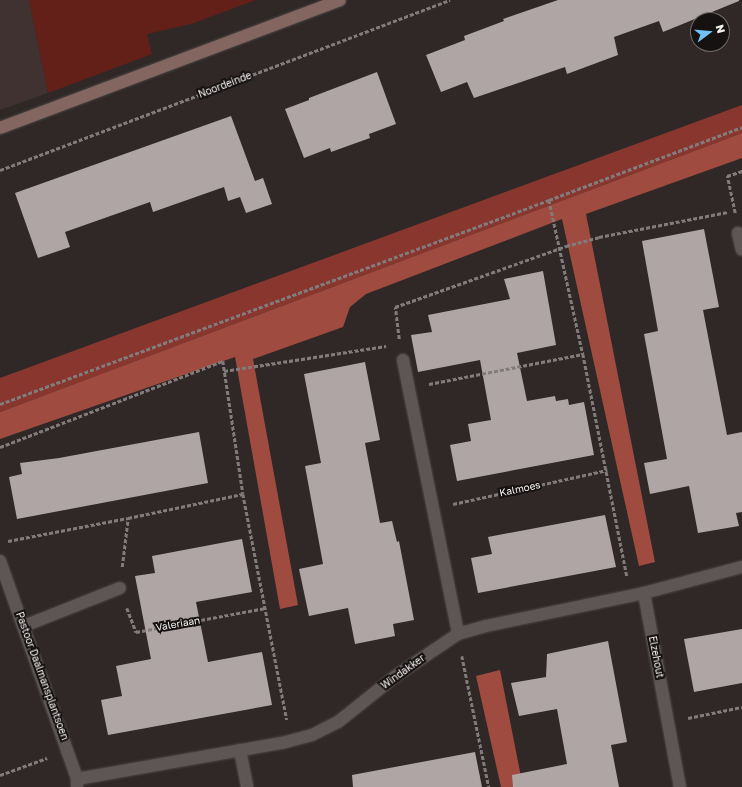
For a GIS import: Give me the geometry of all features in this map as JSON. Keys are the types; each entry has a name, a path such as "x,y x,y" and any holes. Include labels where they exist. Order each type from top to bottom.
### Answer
{"main road":[{"path":"0,128 340,0"}],"street":[{"path":"738,233 742,250"},
{"path":"403,360 458,634"},
{"name":"Pastoor Daalmansplantsoen","path":"0,561 2,575 24,626 69,750 77,783"},
{"name":"Windakker","path":"77,783 291,741 312,735 338,722 397,675 458,634 486,626 644,593 742,567"},
{"path":"24,626 120,588"},
{"name":"Elzehout","path":"644,593 680,787"},
{"path":"240,750 247,787"}],"path":[{"name":"Noordeinde","path":"0,170 450,0"},
{"path":"0,404 550,202 742,127"},
{"path":"738,233 727,176 742,171"},
{"path":"550,202 607,470 630,596"},
{"path":"403,360 399,343 395,307 560,247 599,237 734,211"},
{"path":"224,371 263,366 399,343"},
{"path":"409,388 583,354"},
{"path":"0,447 223,361 243,494 291,741"},
{"name":"Kalmoes","path":"433,508 607,470"},
{"path":"0,543 243,494"},
{"name":"Valeriaan","path":"128,518 120,588 136,632 266,608"},
{"path":"458,634 489,787"},
{"path":"668,722 742,707"},
{"path":"0,775 69,750"}],"shaded area":[{"path":"0,0 29,0 48,93 0,110"},
{"path":"29,0 256,0 191,24 147,34 152,54 48,93"},
{"path":"742,105 742,133 0,412 0,378"},
{"path":"742,133 742,158 586,214 655,562 639,566 562,219 366,294 350,307 343,327 253,359 298,605 280,609 235,357 0,439 0,412"},
{"path":"500,670 523,787 501,787 476,676"}],"building":[{"path":"558,0 739,0 712,12 690,12 690,21 663,32 659,21 614,37 618,55 567,74 565,67 474,98 467,82 441,92 426,55 465,40 464,36 504,21 503,19"},
{"path":"377,72 396,124 369,134 370,138 331,152 330,148 304,158 285,109 309,100 309,98"},
{"path":"231,116 255,181 263,178 272,204 246,213 240,197 228,201 224,187 153,212 150,202 65,232 70,247 38,258 15,193"},
{"path":"704,229 719,307 703,310 727,435 742,432 742,512 736,513 739,526 698,533 689,486 650,494 644,463 667,459 644,334 658,331 642,241"},
{"path":"543,271 556,345 517,353 527,401 555,396 556,401 568,399 569,405 584,402 594,455 457,481 450,445 471,441 468,424 491,420 480,360 418,372 411,335 432,332 428,315 510,299 504,279"},
{"path":"365,362 380,440 365,443 380,523 392,521 397,542 399,541 414,620 393,624 395,636 355,644 348,608 309,616 299,569 323,564 305,466 321,463 304,374"},
{"path":"199,432 208,483 17,519 9,477 22,474 20,463 59,458"},
{"path":"605,515 616,567 478,593 471,558 492,554 488,537"},
{"path":"242,539 252,592 196,602 208,662 262,652 272,705 108,735 101,700 122,696 116,666 151,659 135,576 155,573 152,556"},
{"path":"742,629 742,683 694,692 684,639"},
{"path":"608,641 627,742 611,745 619,787 513,787 512,775 567,764 557,709 519,716 511,683 546,677 547,654"},
{"path":"475,752 482,787 353,787 352,775"}]}
